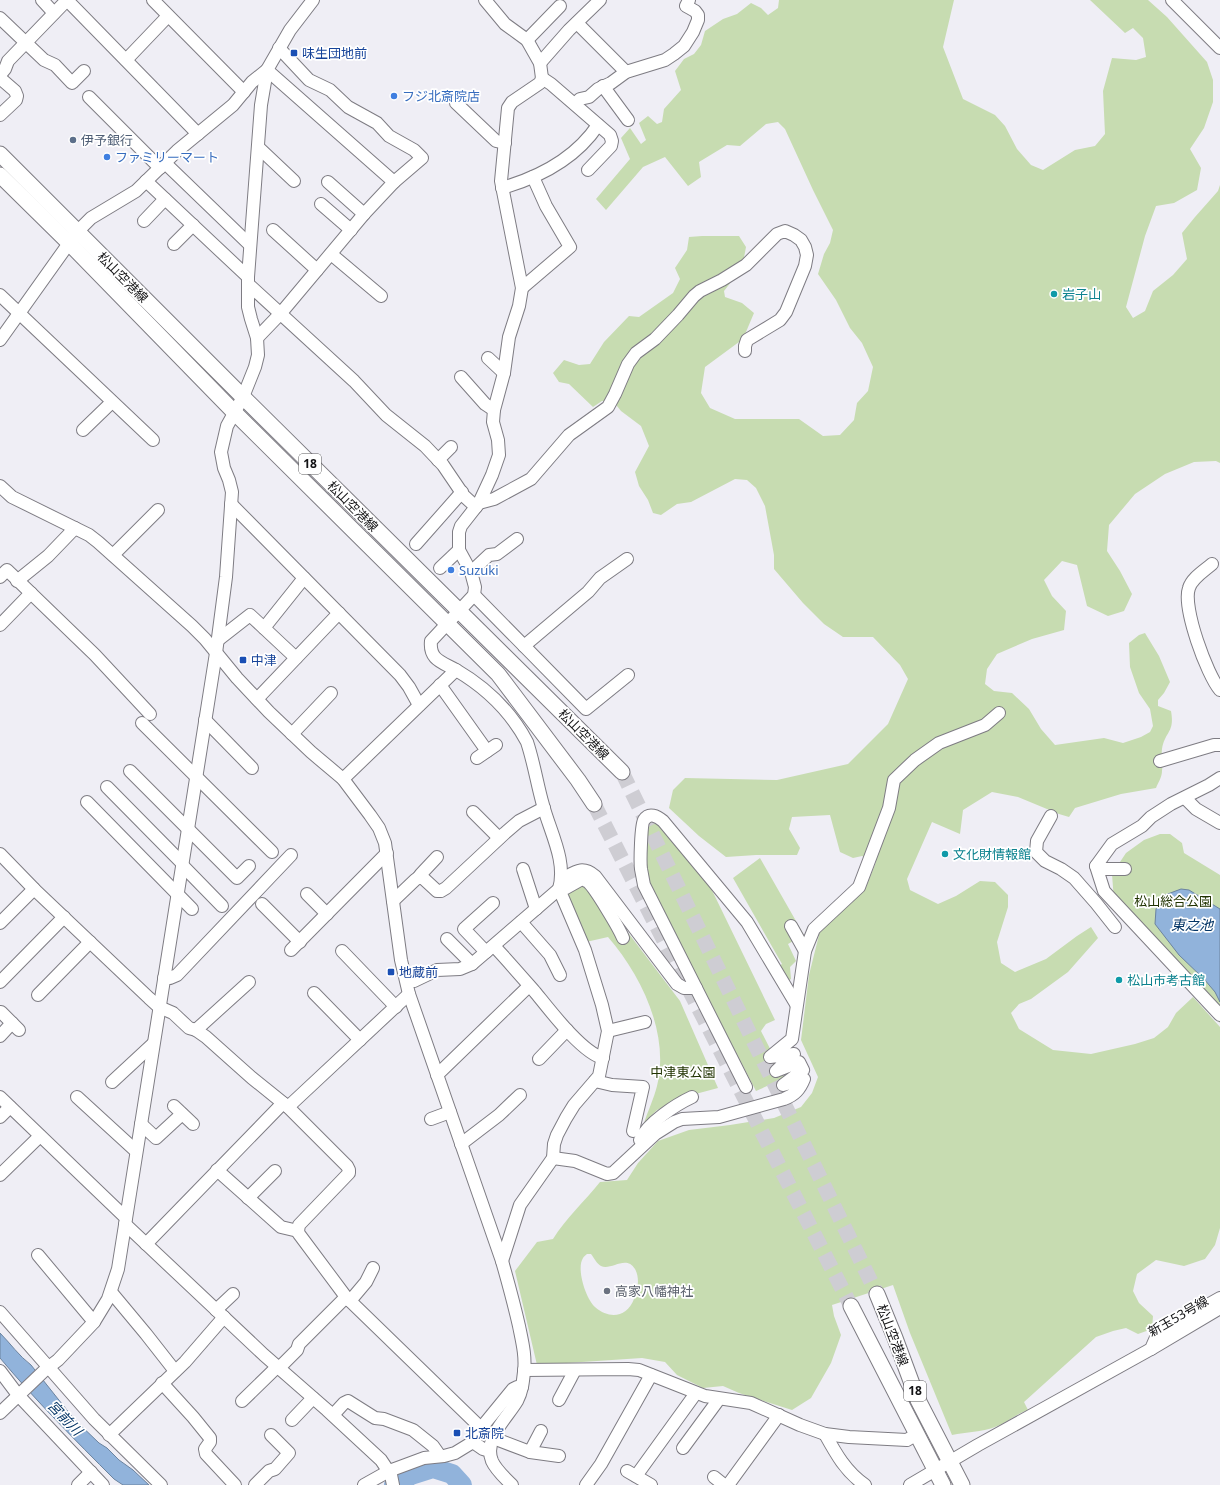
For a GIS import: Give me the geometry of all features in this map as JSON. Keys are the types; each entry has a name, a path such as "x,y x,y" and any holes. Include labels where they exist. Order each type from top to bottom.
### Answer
{"main road":[{"name":"松山空港線","path":"0,154 73,237 234,412 498,674 578,780 594,804"},
{"name":"松山空港線","path":"0,175 73,237 243,397 622,772"},
{"name":"松山空港線","path":"877,1294 918,1400 962,1485"},
{"name":"松山空港線","path":"851,1306 943,1485"}],"street":[{"path":"42,0 54,13"},
{"path":"0,75 5,69 4,57 26,42 67,0 198,134"},
{"path":"153,0 244,92"},
{"path":"0,1413 19,1394 58,1360 94,1322 111,1292 118,1270 216,653 226,577 232,492 224,468 221,452 228,426 243,397 255,367 258,355 257,338 250,319 248,307 249,244 262,105 267,70 290,30 313,0"},
{"path":"485,0 505,24 527,40 540,63 542,78 540,83 512,102 508,108 501,181 522,288 519,306 509,337 504,373 494,410 494,422 498,440 498,455 492,475 478,505 459,532 459,550 471,572 475,587 474,595 431,640 431,653 436,659 456,670 484,689 522,733 530,751 544,808 559,856 561,884 585,950 602,1005 608,1031 599,1076 566,1118 554,1144 553,1158 520,1205 502,1260"},
{"path":"540,63 600,0"},
{"path":"575,104 580,99 589,97 603,86 611,83 626,72 665,60 684,46 693,32 698,20 698,15 695,11 686,6 689,0"},
{"path":"1172,0 1220,48"},
{"path":"527,40 560,6"},
{"path":"126,60 168,16"},
{"path":"0,18 44,60 55,65 72,83 84,71"},
{"path":"577,23 626,72"},
{"path":"257,338 281,313 364,214 394,182 422,158 414,150 389,136 377,123 348,107 330,90 309,80 279,48"},
{"path":"2,331 20,314 73,237 91,218 136,191 163,165 233,105 252,82 267,70"},
{"path":"267,70 394,182"},
{"path":"0,78 16,91 18,96 16,100 0,115"},
{"path":"542,78 575,104 610,135 612,141 611,146 588,170"},
{"path":"603,86 628,120"},
{"path":"89,97 249,244"},
{"path":"456,103 496,141 505,143"},
{"path":"502,188 522,182 561,162 591,136 598,125"},
{"path":"258,146 294,181"},
{"path":"522,288 570,247 546,206 533,177"},
{"path":"146,181 193,225 316,348 354,381 386,415 425,446 438,460 462,492 478,505"},
{"path":"328,182 364,214"},
{"path":"144,221 165,199"},
{"path":"321,204 351,230"},
{"path":"174,244 193,225"},
{"path":"273,230 317,270"},
{"path":"478,505 494,499 531,479 569,435 608,407 628,364 636,354 678,316 700,290 735,273 746,265 778,234 785,231 801,240 806,247 807,255 805,266 786,312 780,320 747,340 745,351"},
{"path":"331,254 381,296"},
{"path":"0,295 153,440"},
{"path":"488,358 504,373"},
{"path":"461,377 485,404 494,410"},
{"path":"84,430 112,402"},
{"path":"438,460 451,447"},
{"path":"0,486 12,497 89,535 114,555 196,630 257,699 311,752 343,779 379,828 387,852 402,960 409,994 502,1260 522,1340 524,1370 522,1387 516,1402 493,1438 490,1451 492,1461 512,1485"},
{"path":"416,544 462,492"},
{"path":"231,504 400,674 419,706"},
{"path":"114,555 158,510"},
{"path":"17,580 48,556 75,528"},
{"path":"471,572 488,555 497,554 517,539"},
{"path":"440,568 459,550"},
{"path":"524,646 588,592 600,578 627,560"},
{"path":"1212,564 1191,583 1188,593 1188,609 1195,634 1208,668 1214,683 1220,690"},
{"path":"0,577 7,570 95,655 150,714"},
{"path":"264,628 304,578"},
{"path":"0,625 30,593"},
{"path":"474,595 586,709 628,674"},
{"path":"257,699 339,613"},
{"path":"218,640 250,615 296,658"},
{"path":"343,779 456,670"},
{"path":"440,685 487,752"},
{"path":"292,734 331,693"},
{"path":"553,1158 582,1163 607,1174 613,1173 655,1134 674,1122 682,1119 719,1117 791,1097 797,1092 804,1079 783,1085 803,1070 799,1062 776,1071 794,1054 770,1058 792,1039 805,951 814,929 859,887 889,808 894,780 915,760 939,743 985,725 999,713"},
{"path":"205,720 252,768"},
{"path":"142,722 196,775 246,818 272,852"},
{"path":"1160,761 1214,745 1220,745"},
{"path":"130,771 237,878 249,866"},
{"path":"1096,866 1112,844 1142,826 1151,817 1171,804 1209,786 1220,778"},
{"path":"107,787 128,801 182,864 222,906"},
{"path":"1185,798 1196,809 1220,823"},
{"path":"87,802 192,909"},
{"path":"419,877 424,879 437,891 441,891 519,821 544,808"},
{"path":"473,812 499,838"},
{"path":"746,1087 644,885 641,869 643,821 647,817 652,815 663,820 748,922 796,1004"},
{"path":"1051,816 1037,841 1036,852 1045,861 1074,878 1115,927"},
{"path":"269,905 296,946 387,852"},
{"path":"0,854 34,889 159,1007 167,1009 189,1028 196,1030 206,1037 285,1105 347,1166 349,1173 300,1225 298,1231"},
{"path":"164,978 170,978 176,975 291,855"},
{"path":"394,901 437,857"},
{"path":"1096,866 1101,869 1125,869"},
{"path":"1096,866 1104,891 1220,1015"},
{"path":"522,869 536,909"},
{"path":"407,981 414,981 437,970 460,969 472,964 536,909 561,884 579,870 584,869 595,876 677,984 684,988 696,988"},
{"path":"561,884 566,888 582,879 588,882 619,928 623,938"},
{"path":"0,923 34,889"},
{"path":"307,894 326,914"},
{"path":"493,903 464,929 490,949 529,986 589,1051 597,1057 603,1058"},
{"path":"0,982 64,917"},
{"path":"521,922 550,955 560,975"},
{"path":"791,926 805,951"},
{"path":"447,940 472,964"},
{"path":"38,996 90,942"},
{"path":"342,951 396,1007"},
{"path":"196,1030 248,982"},
{"path":"437,1075 529,986"},
{"path":"314,993 360,1040"},
{"path":"146,1244 216,1170 285,1105 360,1040 409,994"},
{"path":"0,1036 16,1027 1,1012"},
{"path":"608,1031 645,1022"},
{"path":"539,1059 568,1030"},
{"path":"115,1075 153,1044"},
{"path":"595,1081 612,1085 643,1088 633,1131"},
{"path":"461,1144 499,1115 520,1095"},
{"path":"0,1097 125,1221 146,1244 220,1314 381,1460 391,1477"},
{"path":"77,1097 136,1151"},
{"path":"638,1149 645,1131 666,1112 692,1097"},
{"path":"0,1117 10,1107"},
{"path":"140,1124 156,1138 178,1110 192,1124"},
{"path":"431,1120 450,1112"},
{"path":"0,1174 40,1136"},
{"path":"216,1170 280,1227 298,1231 348,1299 481,1428"},
{"path":"248,1198 274,1171"},
{"path":"38,1255 94,1322"},
{"path":"242,1401 297,1350 299,1344 366,1282 373,1268"},
{"path":"111,1292 175,1371"},
{"path":"109,1435 185,1362 233,1294"},
{"path":"1151,1349 1158,1333 1220,1298"},
{"name":"新玉53号線","path":"910,1485 978,1445 1151,1349 1220,1308"},
{"path":"7,1314 23,1330 47,1369 109,1435 160,1485"},
{"path":"524,1370 639,1370 696,1393 719,1399 751,1403 805,1427 825,1434 849,1437 907,1440 917,1434"},
{"path":"559,1400 575,1370"},
{"path":"0,1371 19,1394 103,1485"},
{"path":"586,1485 601,1464 651,1375"},
{"path":"162,1383 210,1438 210,1442 205,1449 206,1454 235,1485"},
{"path":"364,1485 391,1477 424,1458 455,1453 473,1442 481,1428 513,1389 522,1387"},
{"path":"651,1485 631,1473 696,1393"},
{"path":"292,1420 313,1398"},
{"path":"682,1448 719,1399"},
{"path":"333,1415 344,1402 348,1401 375,1418 384,1419 413,1430 433,1446 440,1456"},
{"path":"728,1485 779,1415"},
{"path":"530,1452 541,1432"},
{"path":"825,1434 844,1466 865,1485"},
{"path":"255,1485 290,1453 279,1437"},
{"path":"493,1438 530,1452 559,1456"},
{"path":"473,1442 483,1449 490,1451"},
{"path":"78,1485 91,1472"},
{"path":"714,1477 724,1485"}],"green space":[{"path":"779,0 954,0 943,47 963,99 995,115 1005,126 1017,149 1031,165 1043,170 1075,150 1095,146 1105,134 1103,91 1112,58 1136,60 1146,57 1143,38 1133,28 1125,33 1090,0 1148,0 1167,17 1207,62 1213,80 1213,102 1204,128 1190,149 1201,168 1197,190 1174,203 1156,206 1145,236 1126,307 1133,318 1145,311 1153,291 1173,275 1187,259 1182,233 1218,191 1220,185 1220,463 1216,461 1194,462 1165,474 1135,494 1109,525 1107,551 1132,594 1124,611 1108,616 1087,606 1077,565 1062,561 1044,580 1052,596 1066,611 1064,630 1032,639 997,654 987,669 985,684 994,691 1012,693 1029,709 1041,729 1055,745 1104,738 1123,743 1141,737 1150,732 1153,726 1150,709 1139,693 1130,667 1129,643 1139,635 1145,633 1159,656 1170,682 1158,700 1158,706 1171,711 1172,718 1171,728 1163,743 1161,778 1156,788 1121,794 1075,808 1069,817 1018,797 992,792 963,810 960,834 932,822 907,879 910,890 938,904 956,896 980,881 995,882 1008,895 1008,907 997,942 1001,963 1015,972 1046,959 1091,927 1098,938 1068,972 1031,999 1019,1004 1011,1013 1019,1029 1053,1050 1091,1054 1154,1038 1168,1027 1176,1013 1193,997 1220,1027 1220,1228 1215,1245 1205,1259 1184,1266 1156,1260 1137,1274 1133,1291 1139,1303 1153,1316 1152,1329 1138,1334 1126,1328 1096,1337 1024,1402 1028,1410 990,1429 952,1435 910,1333 893,1285 832,1305 834,1316 841,1335 831,1363 811,1398 792,1410 739,1393 723,1386 703,1388 677,1375 665,1362 642,1358 537,1365 515,1271 537,1242 553,1239 600,1182 627,1180 638,1163 658,1141 689,1130 774,1118 801,1107 812,1093 818,1077 801,1040 809,975 820,931 866,887 876,862 862,856 853,858 840,852 830,815 792,817 789,829 800,848 797,855 726,857 699,836 669,808 673,790 685,778 777,780 848,764 888,724 908,679 900,665 873,637 843,637 824,624 803,603 774,569 774,555 765,506 756,488 747,480 735,479 691,502 677,504 661,515 653,513 648,500 639,486 635,472 649,446 641,426 621,411 613,401 602,401 593,407 569,384 559,382 553,373 564,360 579,365 590,364 604,342 629,316 639,317 673,293 680,279 675,268 687,250 689,237 739,236 746,247 742,268 724,291 725,297 742,303 754,313 743,339 705,367 701,393 710,408 735,419 799,419 823,436 840,435 854,420 857,403 868,391 873,367 862,343 850,328 836,300 818,274 824,254 830,243 833,230 785,129 778,122 766,124 740,146 727,145 699,162 701,177 688,186 665,157 643,167 606,210 596,199 630,159 621,138 630,128 641,144 646,140 639,123 648,116 657,124 662,122 664,109 681,90 675,71 684,59 694,54 701,45 705,31 723,19 737,14 751,3 761,8 768,15 778,8","holes":["587,1254 591,1254 601,1266 605,1267 627,1263 635,1269 638,1280 637,1292 631,1305 623,1313 618,1315 606,1314 595,1307 588,1298 581,1276 581,1263 583,1257"]},
{"path":"653,818 706,878 775,1020 766,1024 761,1031 785,1078 756,1091 647,882 644,867 647,820"},
{"name":"松山総合公園","path":"1160,834 1170,834 1182,843 1184,853 1220,875 1220,1023 1192,993 1114,901 1112,874 1126,853 1144,840"},
{"path":"760,858 804,935 788,944 796,961 790,967 791,979 786,982 778,967 782,964 733,878"},
{"name":"中津東公園","path":"582,884 623,926 680,1001 718,1088 688,1096 657,1110 644,1123 656,1091 660,1066 656,1026 650,1006 641,987 620,952 608,937 586,942 569,901 569,891"}],"water":[{"name":"東之池","path":"1181,889 1189,890 1220,909 1220,1002 1215,992 1179,955 1155,924 1156,909 1165,895"},
{"name":"宮前川","path":"0,1333 31,1365 74,1419 99,1443 107,1448 149,1485 123,1485 114,1479 70,1435 0,1358"}],"waterway":[{"name":"宮前川","path":"394,1485 411,1475 433,1468 452,1474 462,1485"}],"tunnel":[{"path":"622,772 877,1294"},
{"path":"594,804 851,1306"}],"place":[{"name":"味生団地前","path":"294,53"},
{"name":"フジ北斎院店","path":"394,96"},
{"name":"伊予銀行","path":"73,140"},
{"name":"ファミリーマート","path":"107,157"},
{"name":"岩子山","path":"1054,294"},
{"name":"Suzuki","path":"451,570"},
{"name":"中津","path":"243,660"},
{"name":"文化財情報館","path":"945,854"},
{"name":"地蔵前","path":"391,972"},
{"name":"松山市考古館","path":"1119,980"},
{"name":"高家八幡神社","path":"607,1291"},
{"name":"北斎院","path":"457,1433"}]}
